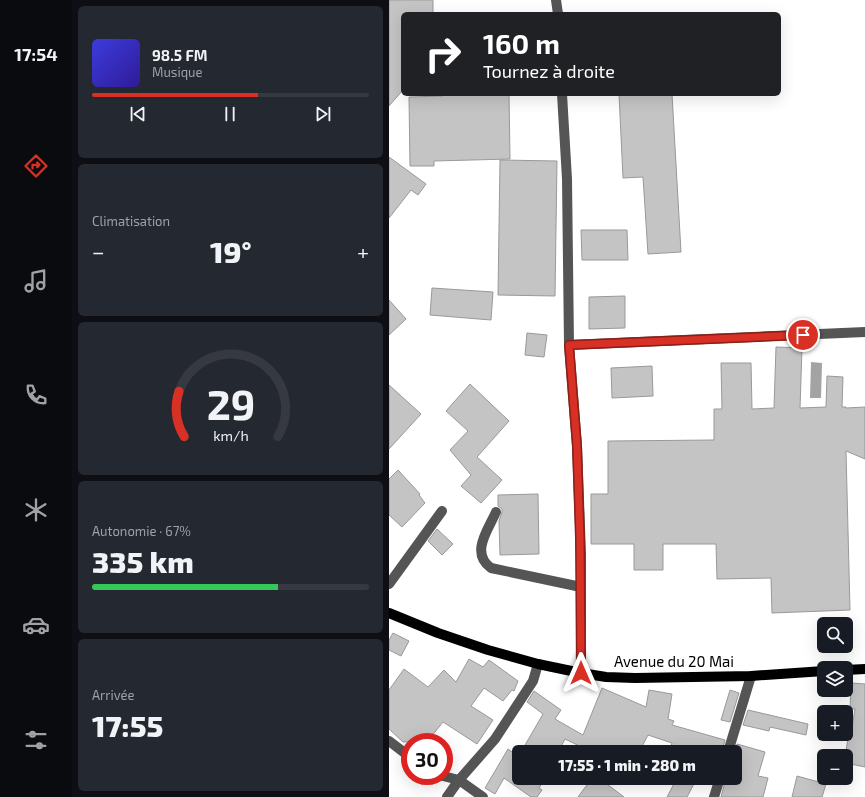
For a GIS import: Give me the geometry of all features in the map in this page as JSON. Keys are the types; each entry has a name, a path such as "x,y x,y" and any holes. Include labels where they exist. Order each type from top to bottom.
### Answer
{"main road":[{"name":"Avenue du 20 Mai","path":"389,612 445,636 488,650 538,664 606,677 751,676 817,672"},
{"path":"853,670 865,669"}],"street":[{"path":"556,0 558,12"},
{"path":"562,96 567,179 569,345 577,446 581,587 581,673"},
{"path":"569,345 865,332"},
{"path":"389,584 443,511"},
{"path":"496,512 480,546 481,556 484,563 491,568 581,587"},
{"path":"447,797 459,780 495,739 533,681 538,664"},
{"path":"730,745 751,676"},
{"path":"389,741 401,750"},
{"path":"453,778 459,780 483,797"},
{"path":"714,797 718,785"}],"shaded area":[{"path":"811,362 822,363 821,398 810,398"}],"building":[{"path":"389,0 433,0 433,12 401,12 401,92 389,106"},
{"path":"509,96 510,159 434,161 434,166 410,166 409,97"},
{"path":"619,96 672,96 681,252 648,254 643,177 623,178"},
{"path":"389,157 426,184 418,195 411,190 389,218"},
{"path":"500,160 557,161 555,296 498,295"},
{"path":"581,230 627,230 628,260 582,260"},
{"path":"432,288 493,292 491,320 430,315"},
{"path":"625,296 625,328 589,329 589,297"},
{"path":"389,300 406,319 389,335"},
{"path":"527,333 547,335 544,357 525,355"},
{"path":"776,347 802,348 800,408 826,407 827,376 843,377 842,407 865,407 865,459 846,451 850,610 772,613 771,578 717,579 716,544 663,544 663,570 634,570 634,544 591,544 591,494 608,494 608,441 714,440 714,409 722,409 721,363 751,363 752,409 774,408"},
{"path":"652,366 653,396 612,398 611,368"},
{"path":"470,384 509,421 477,457 502,480 481,503 461,486 471,475 450,450 468,431 446,411"},
{"path":"389,385 421,414 389,449"},
{"path":"398,470 420,494 419,495 425,503 402,527 389,515 389,479"},
{"path":"538,494 539,554 500,555 499,521 502,509 498,506 498,495"},
{"path":"437,529 453,544 442,555 428,541"},
{"path":"393,633 409,641 401,656 389,650 389,640"},
{"path":"469,659 483,667 489,660 518,681 514,691 512,690 503,701 484,688 471,706 493,720 477,744 443,722 434,733 401,733 401,740 389,729 389,690 404,669 428,687 444,670 456,682"},
{"path":"853,683 865,684 865,767 853,764 853,749 846,749 848,741 853,741 853,721 855,709 853,709 853,705 850,705 850,697 853,697"},
{"path":"602,688 646,707 649,690 672,694 668,719 674,721 672,725 725,740 724,745 671,745 672,743 648,735 643,745 577,745 565,739 562,745 525,745 543,714 527,702 534,691 561,710 555,719 583,735"},
{"path":"730,690 739,693 730,722 721,720"},
{"path":"748,710 808,724 806,735 770,727 769,731 743,725"},
{"path":"742,745 765,752 758,776 768,778 763,797 721,797 724,785 742,785"},
{"path":"508,749 512,752 512,784 504,778 495,794 485,788"},
{"path":"797,776 817,782 817,785 826,785 822,797 792,797"},
{"path":"514,785 541,785 539,788 542,790 537,797 531,797"},
{"path":"587,785 608,785 624,797 578,797"},
{"path":"673,785 693,785 687,797 667,797"}],"route":[{"path":"581,673 581,576 577,446 569,345 803,335"}]}
